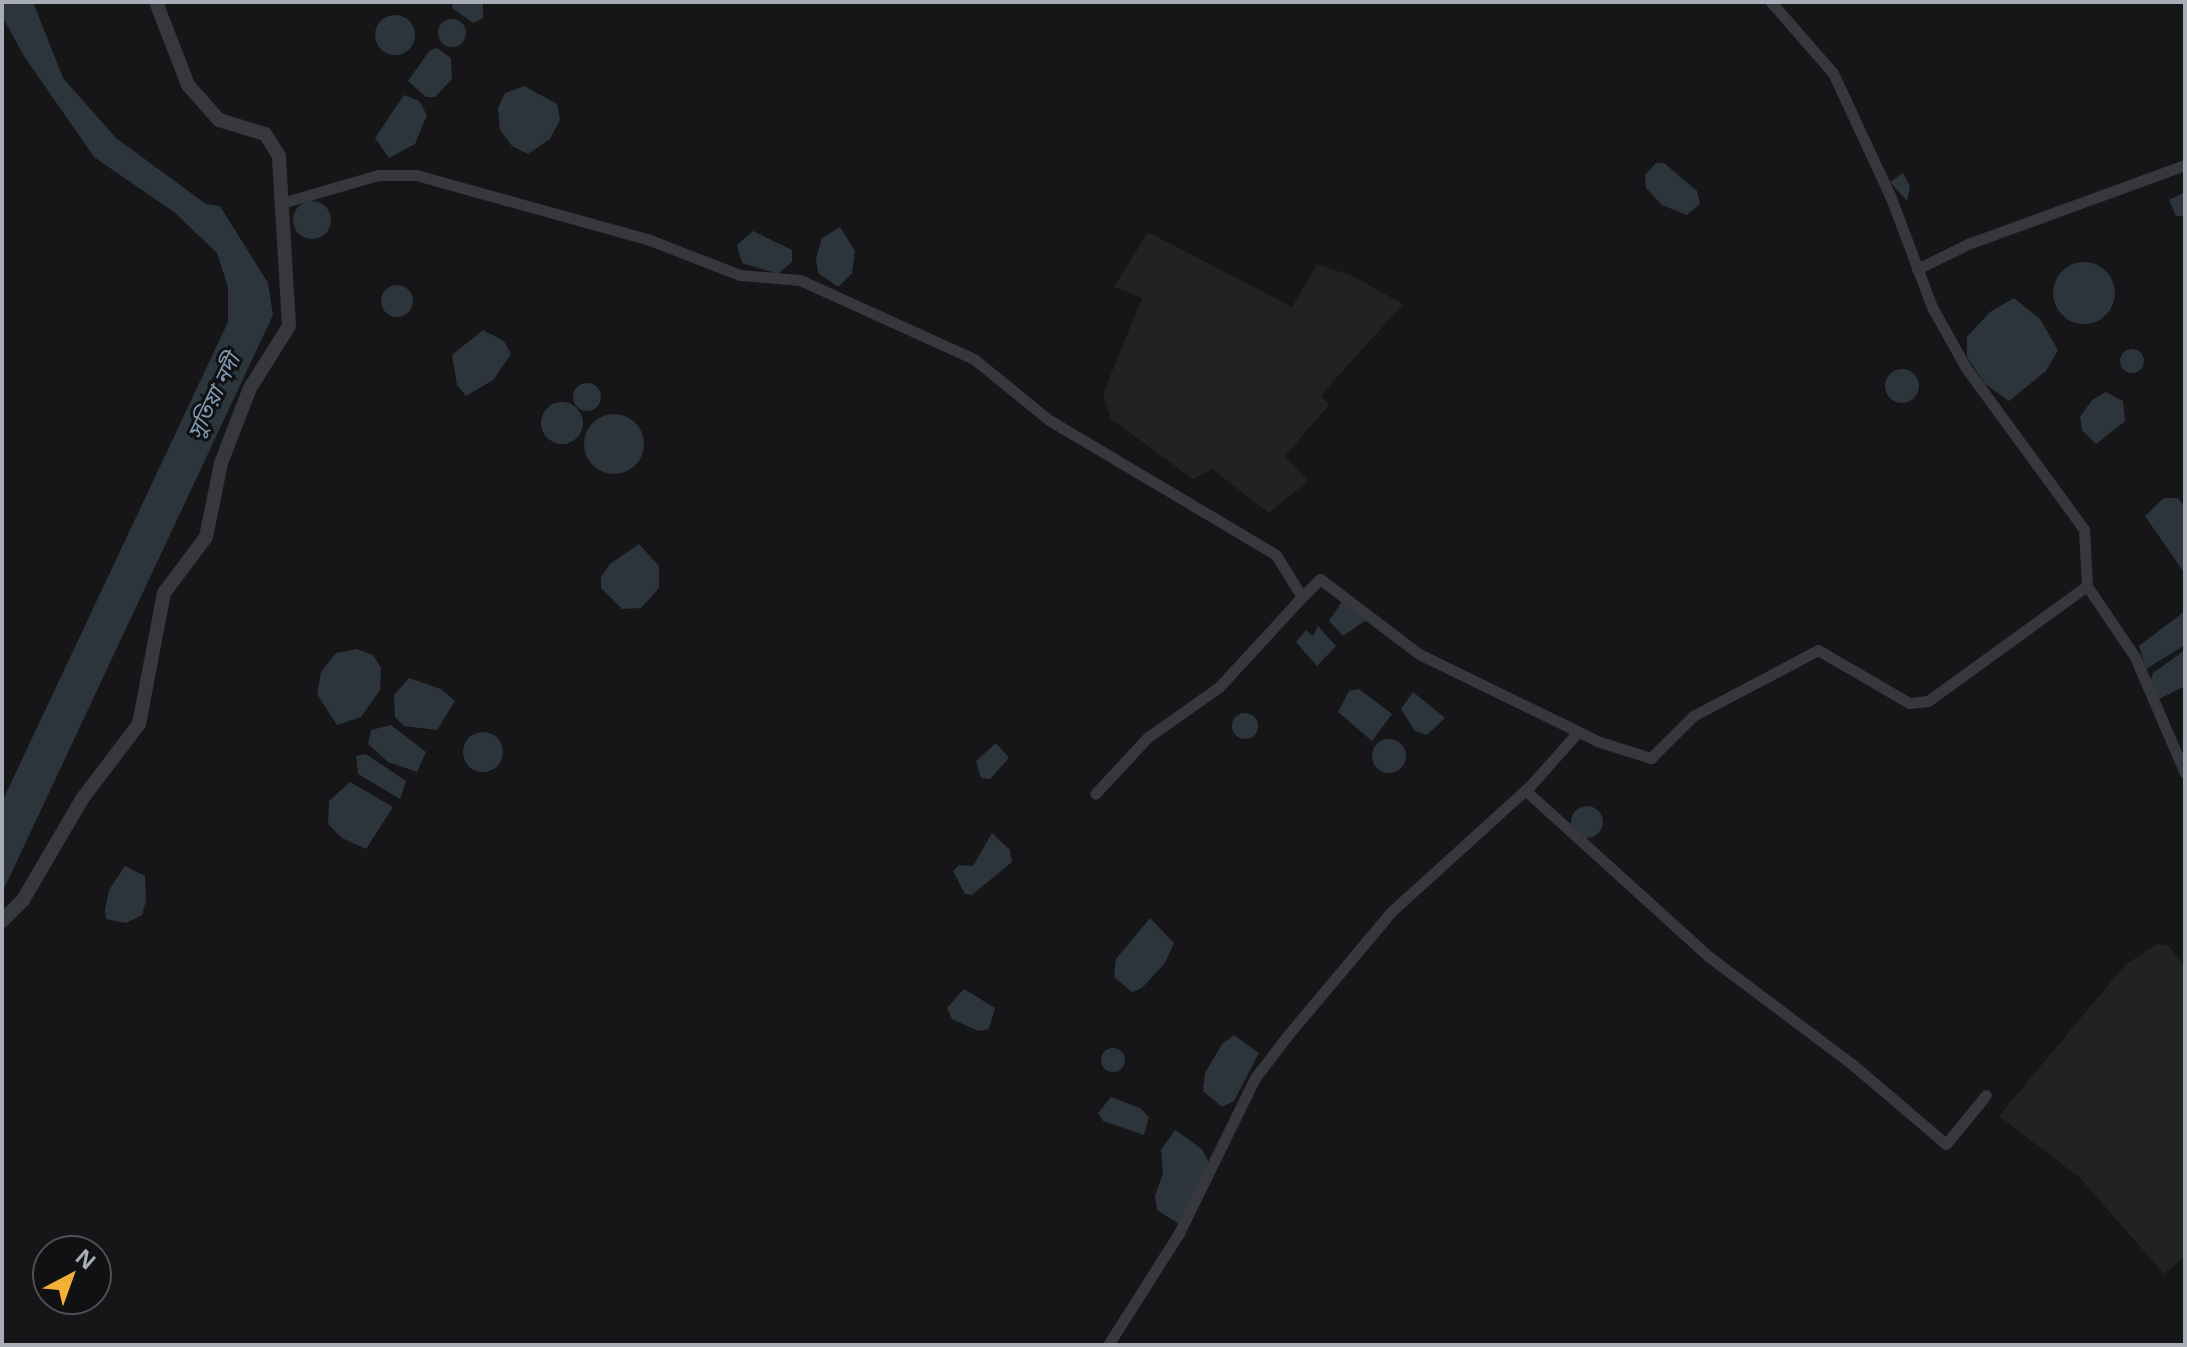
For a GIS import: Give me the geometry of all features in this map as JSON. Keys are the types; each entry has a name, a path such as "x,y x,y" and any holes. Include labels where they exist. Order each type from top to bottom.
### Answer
{"street":[{"path":"2,921 23,900 82,799 139,724 164,593 206,537 221,463 250,388 289,326 285,202 279,156 265,134 219,120 188,85 156,2"},
{"path":"1771,2 1833,73 1891,198 1917,269 1966,368 2084,529 2087,586 2135,657 2185,773"},
{"path":"1917,269 1968,244 2185,165"},
{"path":"285,202 378,175 416,175 647,239 740,275 800,280 826,289 974,359 1049,420 1259,543 1276,555 1302,597"},
{"path":"1095,794 1147,738 1219,687 1320,579 1419,654 1578,732 1651,758 1693,716 1818,650 1909,703 1928,701 2087,586"},
{"path":"1108,1345 1179,1233 1263,1068 1392,911 1525,790 1578,732"},
{"path":"1525,790 1708,956 1852,1064 1946,1144 1986,1095"}],"shaded area":[{"path":"1148,232 1292,307 1317,264 1352,276 1403,304 1321,395 1329,405 1285,456 1308,481 1269,513 1212,469 1193,479 1111,419 1103,394 1142,298 1114,287"},
{"path":"2157,944 2169,946 2185,967 2185,1257 2164,1274 2080,1178 1999,1116 2125,965"}],"water":[{"name":"সুতিয়া নদী","path":"2,2 33,2 63,78 116,138 206,204 220,206 268,283 273,315 2,893 2,802 228,322 228,287 217,253 174,212 94,157 24,56 2,16"},
{"path":"453,2 483,2 483,18 473,23 452,8"},
{"path":"395,15 409,21 415,35 409,49 395,55 381,49 375,35 381,21"},
{"path":"452,19 462,23 466,33 462,43 452,47 442,43 438,33 442,23"},
{"path":"437,48 451,58 452,79 435,97 426,97 408,81 430,50"},
{"path":"524,86 557,104 560,120 550,139 528,154 512,146 500,130 498,108 505,93"},
{"path":"404,95 419,101 427,115 415,144 389,158 375,138"},
{"path":"1656,163 1664,163 1697,191 1700,204 1687,215 1662,205 1646,188 1645,175"},
{"path":"1903,173 1910,186 1907,201 1890,182"},
{"path":"2185,192 2185,216 2176,216 2169,200"},
{"path":"312,201 326,206 331,220 326,234 312,239 298,234 293,220 298,206"},
{"path":"840,227 855,251 852,273 838,287 818,273 816,258 822,238"},
{"path":"753,231 792,250 792,262 778,274 742,263 737,245"},
{"path":"2084,262 2106,271 2115,293 2106,315 2084,324 2062,315 2053,293 2062,271"},
{"path":"397,285 409,289 413,301 409,313 397,317 385,313 381,301 385,289"},
{"path":"2014,298 2040,319 2058,350 2046,371 2009,401 1985,384 1967,357 1967,337 1990,312"},
{"path":"483,330 504,341 511,354 493,380 466,396 457,385 452,355"},
{"path":"2132,349 2143,356 2144,361 2137,372 2132,373 2121,366 2120,361 2127,350"},
{"path":"1902,369 1914,374 1919,386 1914,398 1902,403 1890,398 1885,386 1890,374"},
{"path":"587,383 597,387 601,397 597,407 587,411 577,407 573,397 577,387"},
{"path":"2106,392 2123,401 2125,421 2096,444 2082,430 2080,417 2092,400"},
{"path":"562,402 577,408 583,423 577,438 562,444 547,438 541,423 547,408"},
{"path":"614,414 635,423 644,444 635,465 614,474 593,465 584,444 593,423"},
{"path":"2164,498 2178,498 2185,507 2185,574 2145,516"},
{"path":"639,544 659,566 659,588 641,608 622,609 601,588 601,577 610,564"},
{"path":"1343,600 1366,620 1343,636 1329,621"},
{"path":"2185,611 2185,645 2146,669 2139,646"},
{"path":"1318,626 1336,646 1317,666 1296,642 1306,630 1313,636"},
{"path":"357,649 373,655 381,668 380,690 361,717 337,725 317,694 321,672 336,653"},
{"path":"2185,650 2185,686 2159,699 2150,682 2153,673"},
{"path":"409,678 441,689 455,701 437,730 404,726 395,717 394,695"},
{"path":"1359,689 1392,714 1372,741 1338,712 1349,691"},
{"path":"1413,692 1445,718 1427,735 1415,731 1401,709"},
{"path":"1245,713 1254,717 1258,726 1254,735 1245,739 1236,735 1232,726 1236,717"},
{"path":"391,725 426,752 417,772 388,762 368,744 371,730"},
{"path":"483,732 497,738 503,752 497,766 483,772 469,766 463,752 469,738"},
{"path":"1389,739 1401,744 1406,756 1401,768 1389,773 1377,768 1372,756 1377,744"},
{"path":"996,743 1009,758 990,779 981,778 976,761"},
{"path":"366,754 406,781 400,799 358,774 356,756"},
{"path":"350,782 393,807 366,849 342,838 328,824 329,801"},
{"path":"1587,806 1598,811 1603,822 1598,833 1587,838 1576,833 1571,822 1576,811"},
{"path":"992,833 1010,850 1012,862 972,895 965,894 953,871 959,865 973,866"},
{"path":"125,866 145,876 146,901 142,915 126,923 106,919 105,910 109,890"},
{"path":"1150,918 1174,943 1165,963 1142,988 1132,992 1114,977 1116,959"},
{"path":"964,989 995,1008 989,1029 978,1031 952,1019 947,1008"},
{"path":"1234,1035 1259,1053 1234,1101 1222,1107 1203,1091 1205,1073 1222,1044"},
{"path":"1113,1048 1124,1055 1125,1060 1118,1071 1113,1072 1102,1065 1101,1060 1108,1049"},
{"path":"1111,1097 1140,1108 1149,1117 1144,1135 1103,1121 1098,1113"},
{"path":"1175,1130 1202,1149 1210,1165 1179,1224 1157,1210 1155,1196 1163,1173 1161,1150"}]}
